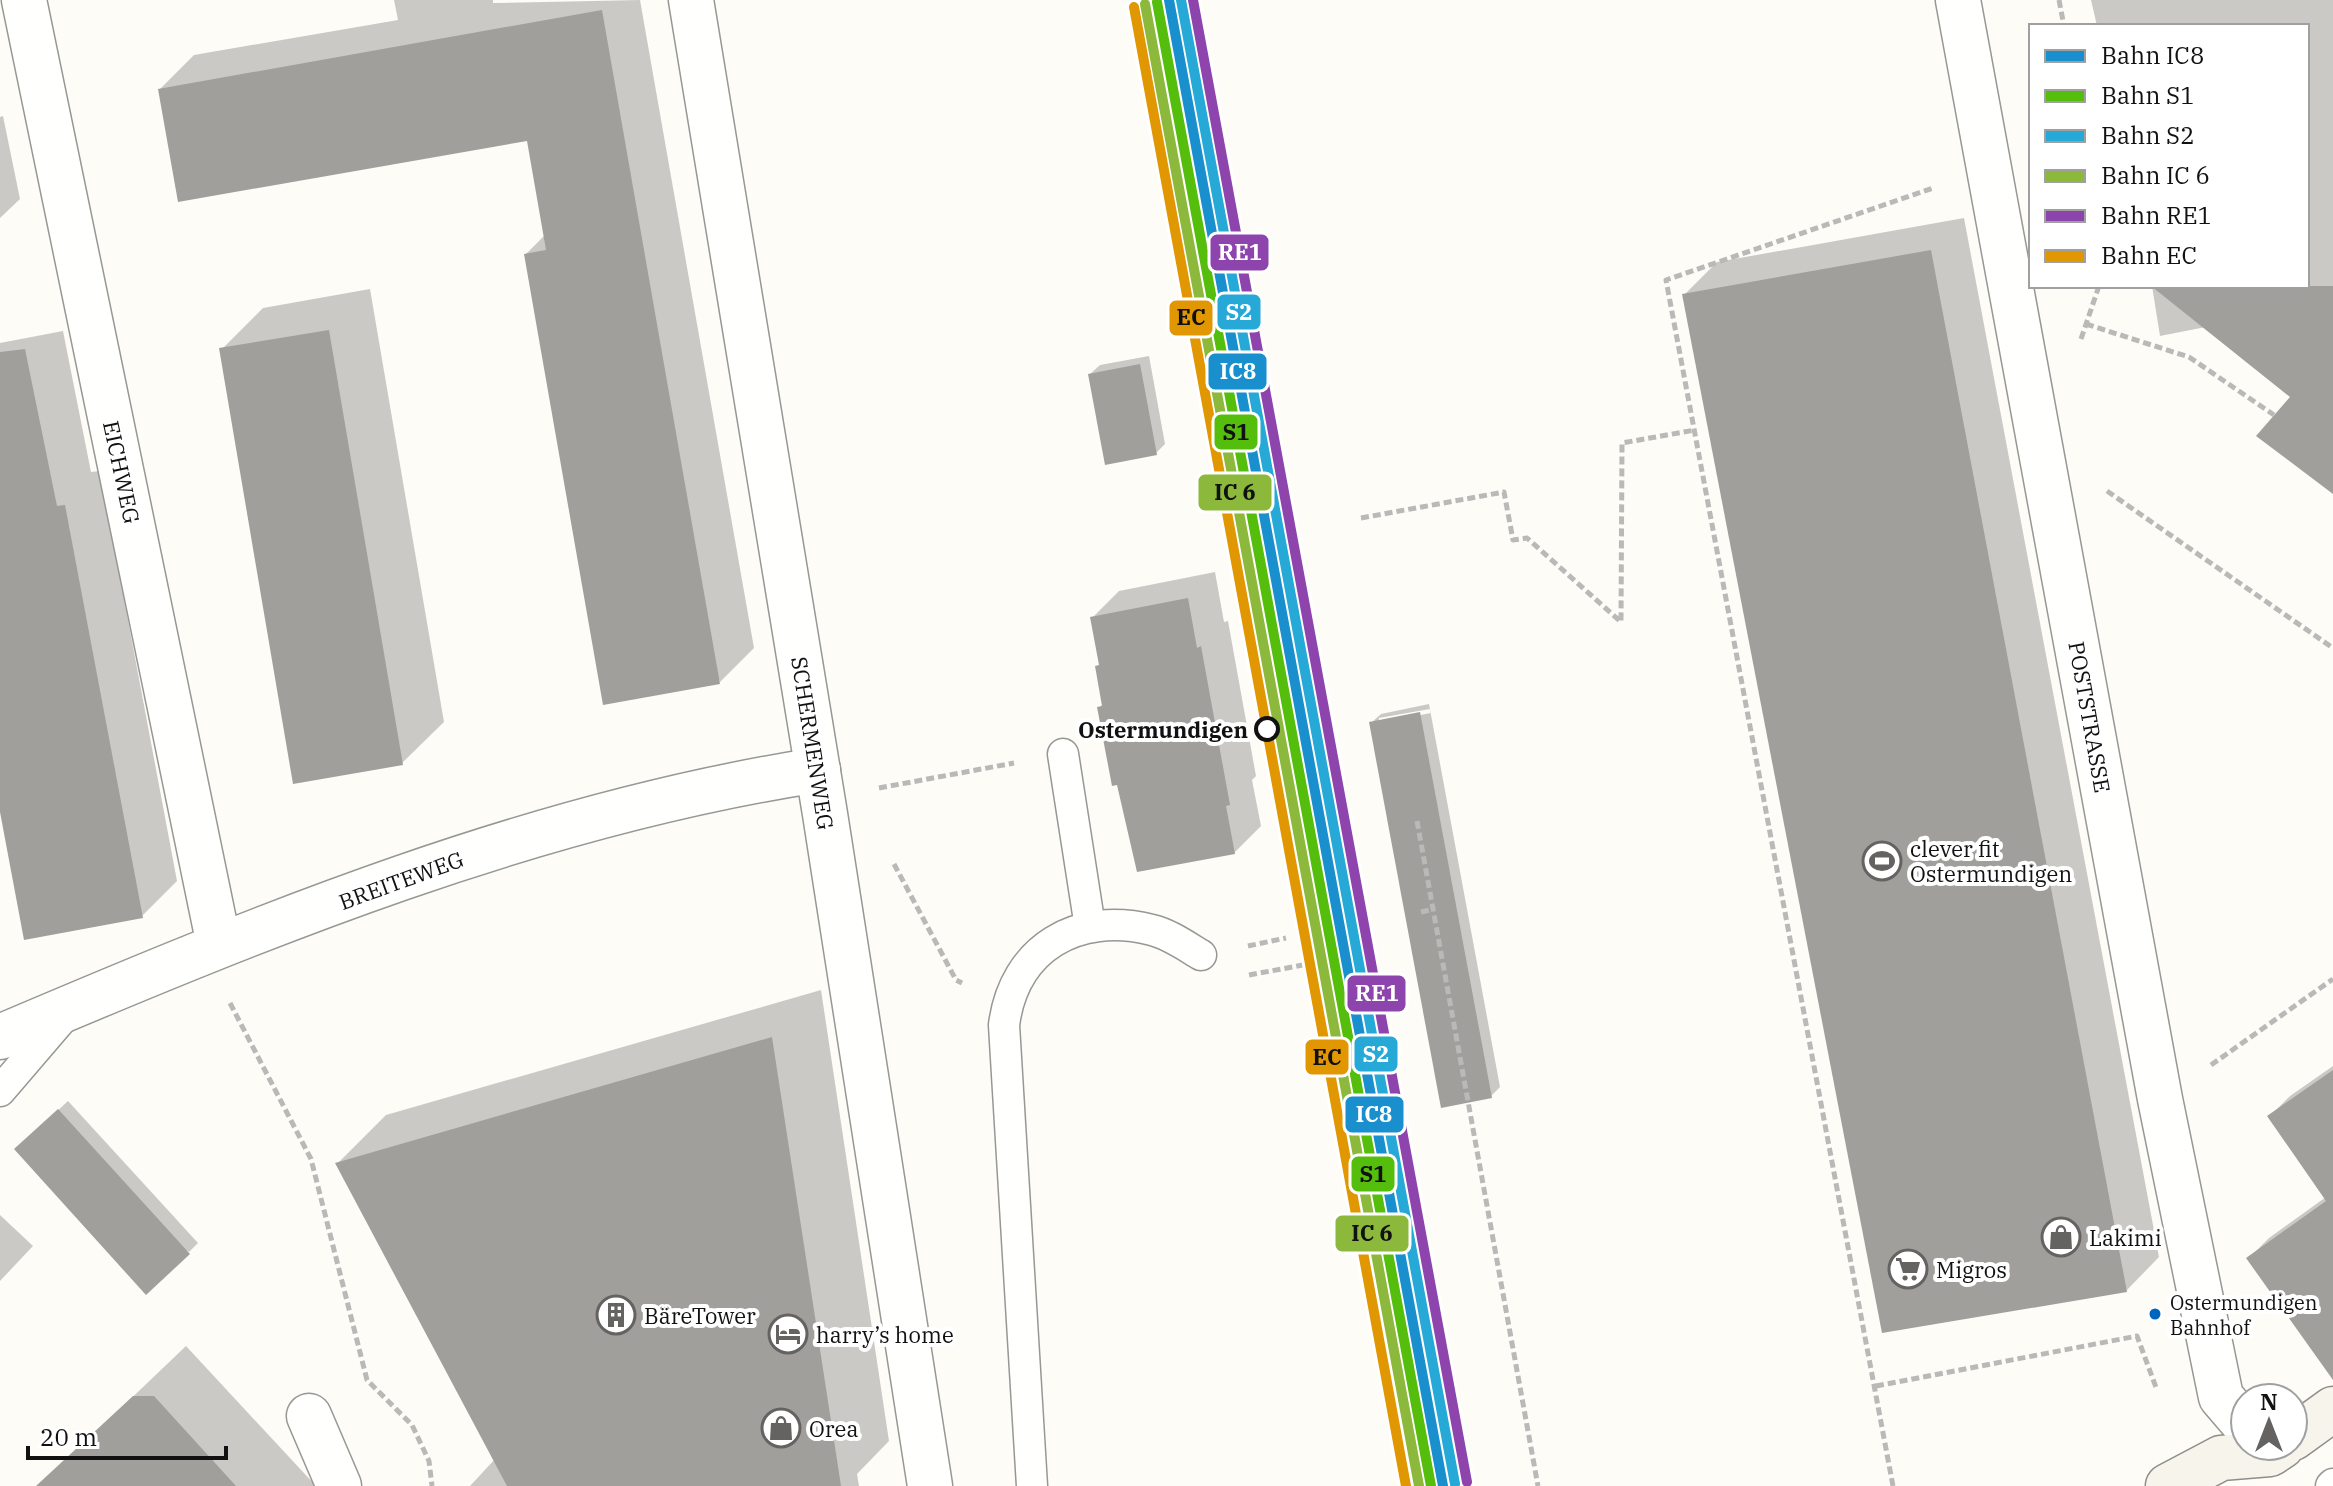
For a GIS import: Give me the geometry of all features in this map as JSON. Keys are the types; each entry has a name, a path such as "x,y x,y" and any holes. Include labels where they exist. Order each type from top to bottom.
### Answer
{"main road":[{"path":"2309,1424 2333,1409"},
{"path":"2168,1486 2229,1456"}],"street":[{"name":"EICHWEG","path":"24,0 204,951"},
{"name":"SCHERMENWEG","path":"691,0 818,770 930,1486"},
{"name":"POSTSTRASSE","path":"1958,0 2160,1099 2221,1397 2229,1406"},
{"name":"BREITEWEG","path":"0,1037 204,951 473,854 581,821 726,785 818,770"},
{"path":"309,1416 339,1486"}],"lane":[{"path":"1063,754 1090,927"},
{"path":"1032,1486 1004,1025 1008,996 1019,974 1038,954 1062,935 1090,927 1121,925 1154,930 1201,955"},
{"path":"0,1091 72,1006"}],"path":[{"path":"2059,0 2064,24"},
{"path":"1893,1486 1666,280 1987,169"},
{"path":"2077,349 2098,288"},
{"path":"2086,324 2189,357 2274,415"},
{"path":"1361,518 1504,492 1513,540 1527,538 1621,622 1622,443 1695,430"},
{"path":"2041,445 2333,648"},
{"path":"870,790 1063,754"},
{"path":"1417,821 1538,1486"},
{"path":"891,860 956,980 971,989 1008,996"},
{"path":"1421,912 1434,909"},
{"path":"1245,947 1286,938"},
{"path":"204,951 311,1159 367,1380 412,1425 429,1461 432,1486"},
{"path":"1201,955 1207,982 1330,960"},
{"path":"2160,1099 2333,979"},
{"path":"1876,1386 2137,1336 2152,1377"}],"building":[{"path":"602,10 720,684 603,705 524,254 546,250 527,141 178,202 158,89"},
{"path":"1931,250 2127,1292 1882,1333 1682,294"},
{"path":"2333,286 2333,494 2256,436 2290,397 2154,288"},
{"path":"329,330 403,765 293,784 219,348"},
{"path":"25,349 57,506 65,505 143,918 24,940 0,812 0,352"},
{"path":"1140,364 1157,455 1105,465 1088,374"},
{"path":"1188,598 1197,648 1201,646 1230,805 1226,806 1235,854 1137,872 1117,785 1112,786 1097,707 1102,706 1095,666 1099,665 1090,617"},
{"path":"1420,712 1492,1098 1441,1108 1369,722"},
{"name":"BäreTower","path":"772,1037 841,1486 507,1486 335,1163"},
{"path":"2333,1070 2333,1380 2246,1258 2326,1201 2267,1116"},
{"path":"58,1109 190,1254 146,1295 14,1149"},
{"path":"133,1396 154,1396 236,1486 36,1486"}],"rail line":[{"name":"IC8","path":"1169,0 1443,1486"},
{"name":"S2","path":"1181,0 1455,1484"},
{"name":"RE1","path":"1193,0 1467,1482"},
{"name":"S1","path":"1157,2 1431,1486"},
{"name":"EC","path":"1134,7 1406,1486"}],"transit line":[{"path":"1145,4 1419,1486"}],"place":[{"name":"Ostermundigen","path":"1267,729"},
{"name":"clever fit Ostermundigen","path":"1882,861"},
{"name":"Lakimi","path":"2061,1237"},
{"name":"Migros","path":"1908,1269"},
{"name":"Ostermundigen Bahnhof","path":"2155,1314"},
{"name":"BäreTower","path":"616,1315"},
{"name":"harry’s home","path":"788,1334"},
{"name":"Orea","path":"781,1428"}]}
